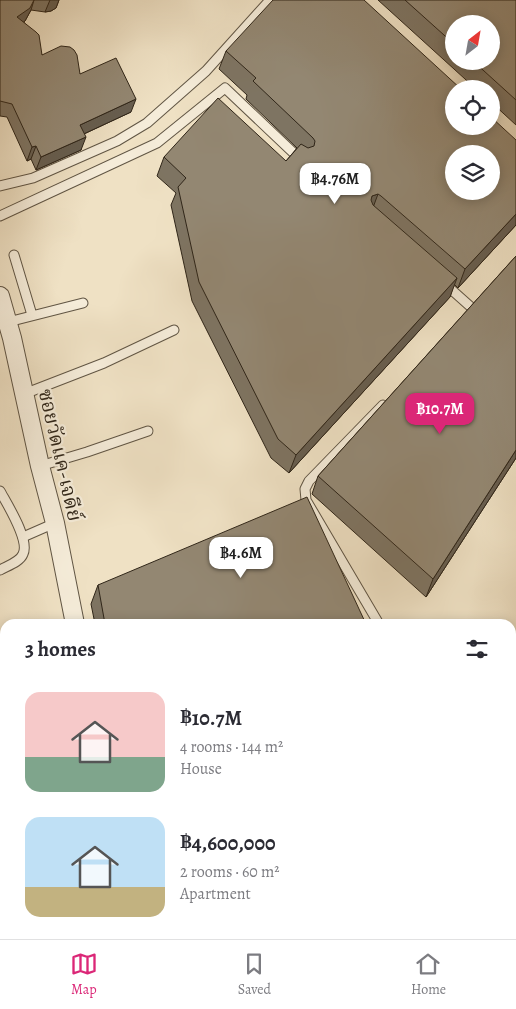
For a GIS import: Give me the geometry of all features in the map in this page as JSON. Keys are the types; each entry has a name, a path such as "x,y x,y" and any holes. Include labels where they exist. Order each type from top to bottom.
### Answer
{"street":[{"name":"ซอยวัดแค-เจดีย์","path":"0,296 4,324 24,394 55,523 74,619"}],"lane":[{"path":"0,186 33,178 117,141 147,123 206,71 270,0"},
{"path":"0,216 157,143 225,88 302,161"},
{"path":"14,255 32,315"},
{"path":"435,276 472,308"},
{"path":"4,324 32,315 83,303"},
{"path":"24,394 104,363 174,330"},
{"path":"376,619 306,500 305,489 309,481 393,395"},
{"path":"40,466 148,431"},
{"path":"0,491 23,537 25,547 20,559 0,570"},
{"path":"23,537 55,523"}],"building":[{"path":"0,0 34,0 30,8 17,17 39,35 42,55 61,46 70,47 74,50 77,55 80,74 116,58 136,99 80,125 86,137 41,157 36,146 32,147 12,104 0,101"},
{"path":"273,0 364,0 451,80 445,80 445,135 500,135 500,125 516,140 516,214 465,269 381,196 378,194 372,196 373,205 457,278 296,455 278,439 199,282 178,187 186,178 164,157 218,98 286,161 301,144 308,148 314,146 315,141 313,138 253,81 256,78 226,51"},
{"path":"405,0 516,0 516,100 500,85 500,80 494,80 483,70 500,70 500,15 445,15 445,36"},
{"path":"516,256 516,450 433,579 318,476"},
{"path":"307,497 364,619 104,619 98,585"}]}
